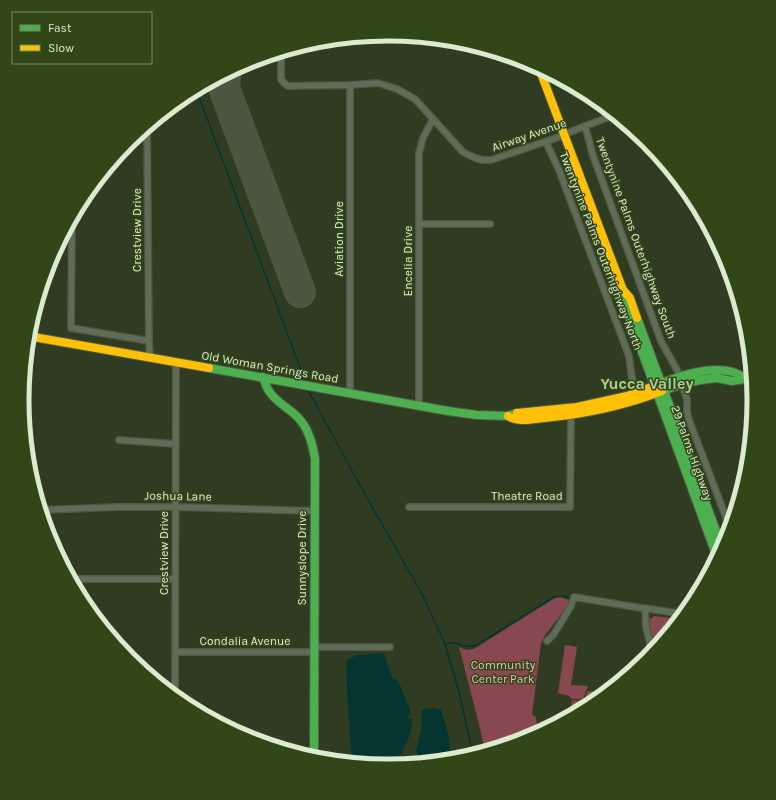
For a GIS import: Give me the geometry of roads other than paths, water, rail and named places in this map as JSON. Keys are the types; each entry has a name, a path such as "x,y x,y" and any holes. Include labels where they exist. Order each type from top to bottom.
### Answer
{"main road":[{"name":"29 Palms Highway","path":"542,76 623,290 623,300 660,388 719,539"},
{"name":"Old Woman Springs Road","path":"35,337 448,411 477,415 508,416 514,419 530,419 571,411 597,403 660,388"},
{"name":"Sunnyslope Drive","path":"263,377 270,393 296,415 305,425 313,448 314,751"},
{"path":"660,388 680,381 717,378 732,381 744,379 746,380"},
{"name":"29 Palms Highway","path":"660,388 714,549"},
{"name":"Old Woman Springs Road","path":"571,411 602,409 660,388"}],"street":[{"name":"Airway Avenue","path":"281,57 281,80 288,86 378,83 397,89 415,99 463,152 483,160 491,160 546,142 609,117"},
{"name":"Aviation Drive","path":"350,85 350,393"},
{"name":"Encelia Drive","path":"419,406 419,153 423,138 433,119"},
{"name":"Twentynine Palms Outerhighway South","path":"585,126 592,153 660,337 677,370 687,400 689,420 727,519"},
{"name":"Crestview Drive","path":"147,134 148,341 150,357"},
{"name":"Twentynine Palms Outerhighway North","path":"546,142 559,170 629,356 632,382 636,393"},
{"path":"419,224 490,224"},
{"path":"72,230 71,328 148,341"},
{"name":"Crestview Drive","path":"175,689 176,362"},
{"name":"Theatre Road","path":"409,507 570,507 571,411"},
{"path":"119,440 176,444"},
{"name":"Joshua Lane","path":"46,510 118,507 176,507 314,511"},
{"path":"77,579 175,578"},
{"path":"548,641 571,606 574,597 677,613"},
{"path":"645,608 646,627 650,645"},
{"name":"Condalia Avenue","path":"175,652 390,647"}],"water":[{"path":"384,653 393,680 395,678 401,687 410,710 408,719 412,719 411,731 398,759 352,757 346,660 358,655"},
{"path":"433,708 441,710 450,746 446,754 420,757 416,751 422,727 421,711 424,709"}],"waterway":[{"path":"199,96 305,381"},
{"path":"308,390 422,594 445,644 459,692 472,749"},
{"path":"446,644 453,643 469,647 477,645 554,597 562,596 571,598"}],"district":[{"name":"Yucca Valley","path":"647,383"}],"park label":[{"name":"Community Center Park","path":"503,672"}]}
